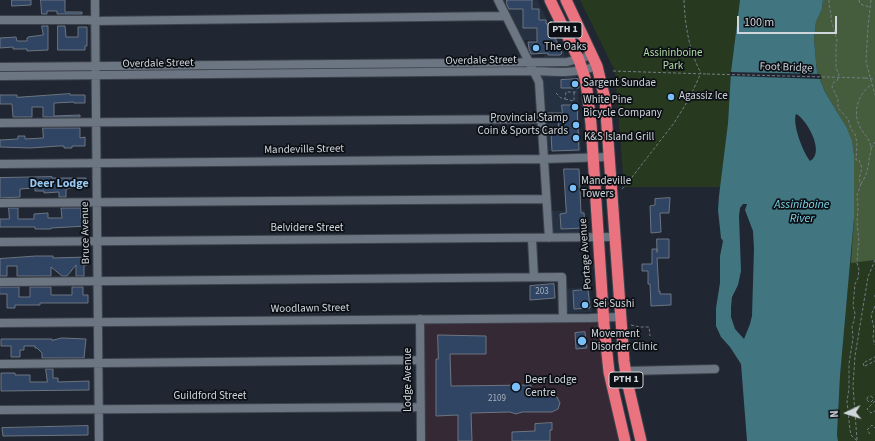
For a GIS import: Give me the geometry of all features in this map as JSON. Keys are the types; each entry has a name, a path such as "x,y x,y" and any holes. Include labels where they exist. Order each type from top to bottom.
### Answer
{"highway":[{"name":"Portage Avenue","path":"550,0 583,70 589,102 603,318 609,372 625,441"},
{"name":"PTH 1","path":"566,0 595,60 605,99 614,237 624,320 625,371 641,441"}],"street":[{"name":"Bruce Avenue","path":"95,0 99,441"},
{"path":"498,0 539,82 549,238"},
{"path":"0,20 95,21 506,16"},
{"name":"Overdale Street","path":"0,67 567,62 595,60"},
{"name":"Overdale Street","path":"0,76 533,71 570,72 583,70 595,60"},
{"path":"316,64 316,73"},
{"path":"0,123 541,119"},
{"name":"Mandeville Street","path":"0,164 544,159 609,157"},
{"path":"0,203 546,199"},
{"name":"Belvidere Street","path":"0,242 614,237"},
{"path":"532,238 534,277"},
{"path":"0,282 562,277 563,318"},
{"name":"Woodlawn Street","path":"0,323 563,318 603,318 624,320"},
{"name":"Lodge Avenue","path":"420,319 421,441"},
{"path":"0,364 420,360"},
{"path":"625,371 715,369"},
{"name":"Guildford Street","path":"0,410 420,406"}],"path":[{"path":"622,189 674,123 689,99 701,73 693,55 689,40 684,0"},
{"path":"829,0 831,19 837,37 836,62 839,75 837,81 833,83 832,87 838,100 838,108 848,120 851,129 855,134 857,143 856,160 859,160 862,168 860,179 861,184"},
{"path":"859,0 860,4 870,7"},
{"path":"871,0 866,62 875,95"},
{"name":"Foot Bridge","path":"613,70 875,79"},
{"path":"857,441 851,435 847,401 849,389 849,364 853,338 852,326 854,321 853,306 855,284 858,278 859,270 857,263 859,241 857,224 857,195 869,166 868,161 872,153 868,138 859,126 856,112 862,93 872,84"},
{"path":"556,92 561,98 574,101 574,92"},
{"path":"565,99 566,92 579,92"},
{"path":"871,148 875,142"},
{"path":"857,441 853,386 855,356 868,277 875,260"},
{"path":"875,306 871,315 874,328 875,346"},
{"path":"624,320 640,327 649,327 650,336"},
{"path":"875,357 864,363 864,366 875,361"},
{"path":"875,401 867,409 871,414 875,410"},
{"path":"870,434 867,430 872,425 875,428"}],"shaded area":[{"path":"495,0 537,0 578,81 581,152 541,151 536,78 545,72 544,40 517,40"},
{"path":"585,210 587,237 545,238 544,211"},
{"path":"590,287 592,312 564,313 563,289"},
{"name":"Deer Lodge Centre","path":"603,318 625,441 421,441 420,319"}],"green space":[{"name":"Assininboine Park","path":"580,0 740,0 731,72 728,123 721,187 624,187 615,71"},
{"path":"823,0 875,0 875,441 838,441 837,435 840,376 854,218"},
{"path":"823,0 875,0 875,260 851,263 854,218 854,155 852,142 847,128 825,92 817,72 814,39 816,22 822,9"}],"water":[{"name":"Assiniboine River","path":"740,0 823,0 822,9 816,22 814,39 817,72 825,92 847,128 852,141 854,155 854,218 840,376 838,441 747,441 741,364 730,347 721,337 716,326 716,308 720,283 720,256 723,241 721,238 718,210 728,123 731,72","holes":["796,114 805,122 813,136 816,151 814,157 810,161 799,138 795,119","743,204 747,204 745,210 753,231 754,249 752,316 744,339 735,329 731,317 732,297 738,285 741,271 739,216 740,208"]}],"pier":[{"path":"729,72 820,74 822,79 729,76"}],"building":[{"path":"12,0 31,0 31,5 12,6"},
{"path":"41,0 65,0 65,12 82,12 82,14 57,14 57,11 47,11 47,14 42,14"},
{"path":"507,0 532,0 532,9 539,9 539,20 546,20 548,30 551,30 561,50 562,53 560,55 548,55 548,53 531,54 528,42 537,42 537,28 523,28 523,9 509,9"},
{"path":"42,26 48,26 48,50 27,51 27,49 13,49 13,47 0,48 0,38 16,37 17,41 27,41 28,37 43,35"},
{"path":"58,26 65,26 66,37 78,37 78,27 87,27 87,46 85,46 85,50 58,50"},
{"path":"578,79 579,88 561,88 561,80"},
{"path":"70,94 85,95 85,103 54,103 54,116 80,115 80,117 43,117 43,107 32,107 32,117 13,117 12,104 0,104 0,95 17,95 17,97"},
{"path":"562,105 577,105 579,150 552,151 551,134 559,134 558,118 547,118 546,113 562,113"},
{"path":"43,128 80,128 80,138 85,137 85,146 72,146 72,148 64,148 64,146 30,148 0,147 0,140 18,139 18,136 25,136 25,139 43,138"},
{"path":"564,169 579,169 581,213 584,213 585,228 561,229 560,214 566,213"},
{"path":"0,178 86,178 86,188 68,188 66,189 66,197 59,197 59,192 44,193 44,191 35,191 35,188 20,189 20,197 0,198"},
{"path":"670,198 669,213 660,213 661,232 651,233 650,206 655,205 655,199"},
{"path":"9,208 18,208 18,219 34,219 34,214 48,213 48,218 62,218 61,208 81,208 81,218 87,218 87,226 51,229 35,229 35,227 0,227 0,219 9,219"},
{"path":"657,239 669,239 669,258 657,258 659,292 660,291 660,294 671,294 671,305 651,306 648,271 642,271 642,264 652,264 652,249 657,249"},
{"path":"53,256 53,258 87,257 87,265 84,265 84,276 76,276 76,265 67,276 62,276 51,267 51,276 17,276 17,266 7,266 7,276 0,276 0,259"},
{"path":"554,284 555,298 530,300 530,286"},
{"path":"0,287 19,287 19,297 30,297 30,287 51,287 51,295 72,295 72,287 83,287 83,295 88,295 88,303 40,303 40,305 15,305 15,308 7,308 7,294 0,294"},
{"path":"588,290 590,308 574,309 573,291"},
{"path":"585,332 587,348 576,349 575,333"},
{"path":"438,335 486,336 486,354 450,354 451,386 531,385 531,396 552,395 557,397 560,403 558,409 552,412 522,412 516,414 510,412 471,413 472,441 458,441 458,415 436,416 436,359 438,359"},
{"path":"62,338 86,339 84,358 42,358 42,353 35,348 35,346 24,346 24,350 20,350 20,357 11,357 11,346 1,346 1,339 52,340"},
{"path":"46,369 53,369 53,378 58,378 58,382 89,381 89,390 1,391 1,373 30,375 30,382 47,382"},
{"path":"552,423 552,430 550,430 550,441 512,441 512,432 535,431 535,424"},
{"path":"88,426 88,435 3,436 2,428"}],"place":[{"name":"The Oaks","path":"536,48"},
{"name":"Sargent Sundae","path":"575,84"},
{"name":"Agassiz Ice","path":"671,97"},
{"name":"White Pine Bicycle Company","path":"575,107"},
{"name":"Provincial Stamp Coin & Sports Cards","path":"576,125"},
{"name":"K&S Island Grill","path":"576,138"},
{"name":"Mandeville Towers","path":"573,188"},
{"name":"Sei Sushi","path":"585,305"},
{"name":"Movement Disorder Clinic","path":"582,341"},
{"name":"Deer Lodge Centre","path":"516,387"}],"district":[{"name":"Deer Lodge","path":"59,184"}]}
